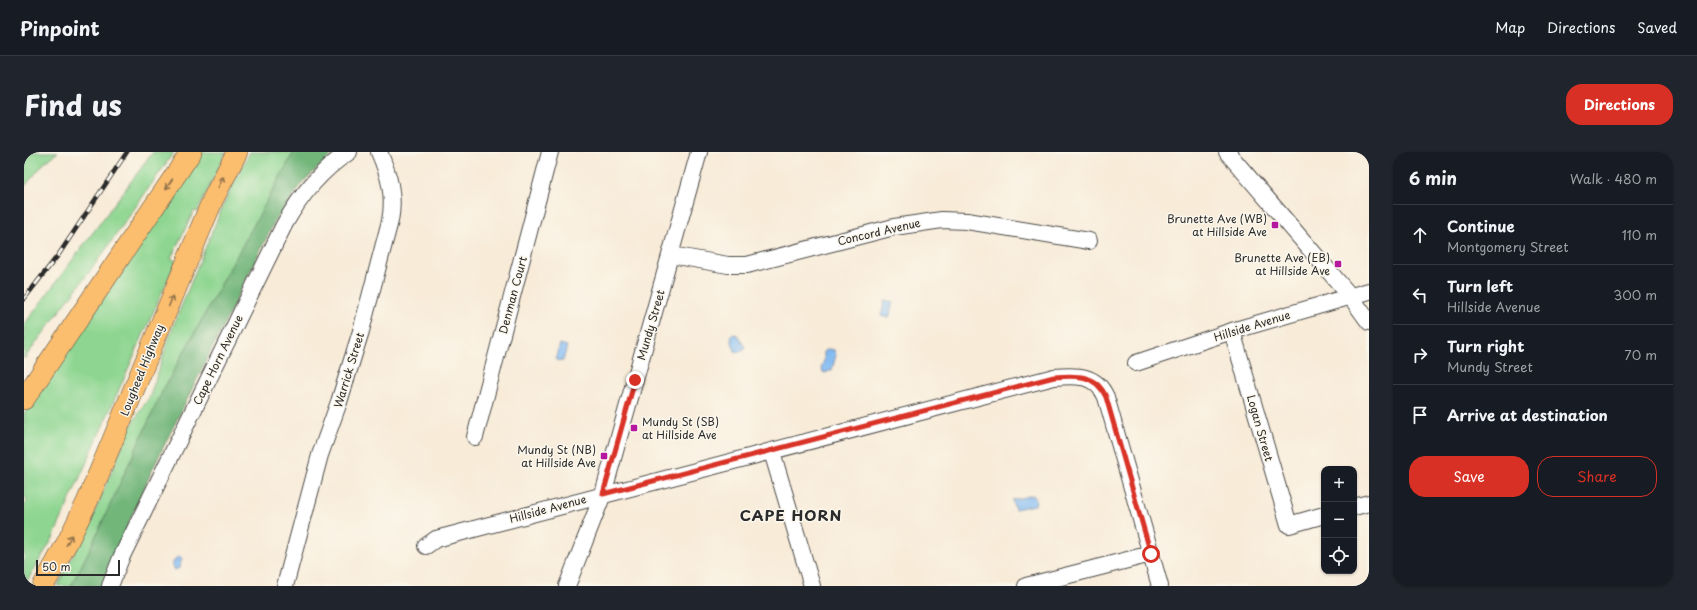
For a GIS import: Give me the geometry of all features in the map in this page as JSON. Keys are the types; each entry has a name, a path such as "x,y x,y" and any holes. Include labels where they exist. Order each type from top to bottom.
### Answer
{"main road":[{"path":"24,399 191,152"},
{"name":"Lougheed Highway","path":"43,586 68,541 87,502 213,199 237,152"},
{"path":"24,375 82,300 135,236"}],"street":[{"name":"Cape Horn Avenue","path":"110,586 121,558 284,225 302,196 319,177 349,152"},
{"name":"Warrick Street","path":"285,586 320,455 339,402 361,331 390,221 393,202 390,182 379,152"},
{"name":"Denman Court","path":"475,437 550,152"},
{"name":"Mundy Street","path":"567,586 603,494 699,152"},
{"path":"1227,152 1351,297 1369,322"},
{"name":"Concord Avenue","path":"670,256 728,265 747,265 894,227 942,220 967,221 1089,241"},
{"name":"Hillside Avenue","path":"1136,363 1232,332 1369,291"},
{"name":"Logan Street","path":"1232,332 1289,525 1321,516"},
{"name":"Hillside Avenue","path":"426,546 436,539 603,494 772,452 1054,377 1072,376 1092,380 1102,388 1106,397 1151,554"},
{"path":"772,452 812,586"},
{"path":"1357,506 1369,503"},
{"path":"1026,586 1151,554 1160,586"}],"green space":[{"path":"24,152 58,152 46,161 24,187"},
{"path":"153,152 174,152 104,252 24,359 24,325"},
{"path":"202,152 226,152 197,212 194,211 171,258 176,261 53,538 24,586 24,508 27,498 24,497 24,414"},
{"path":"250,152 294,152 163,390 87,555 71,586 57,586 91,521 131,425 150,396 172,329 201,258 225,201"},
{"path":"294,152 335,152 304,181 275,221 155,464 129,522 105,586 71,586 87,555 163,390"}],"water":[{"path":"885,300 893,302 889,318 881,316"},
{"path":"735,334 739,336 745,348 739,352 735,351 731,339 732,335"},
{"path":"560,344 567,346 563,361 556,360"},
{"path":"828,349 834,350 836,355 832,370 825,373 821,367 824,361 824,352"},
{"path":"1033,495 1036,499 1035,505 1015,509 1012,500"},
{"path":"178,556 182,558 179,568 175,570 172,564"}],"railway":[{"path":"24,299 59,254 127,152"}],"place":[{"name":"Brunette Ave (WB) at Hillside Ave","path":"1275,225"},
{"name":"Brunette Ave (EB) at Hillside Ave","path":"1338,264"},
{"name":"Mundy St (SB) at Hillside Ave","path":"634,428"},
{"name":"Mundy St (NB) at Hillside Ave","path":"604,456"}],"district":[{"name":"CAPE HORN","path":"791,516"}],"route":[{"path":"635,380 603,494 772,452 1054,377 1072,376 1092,380 1102,388 1106,397 1125,458 1151,554"}]}
